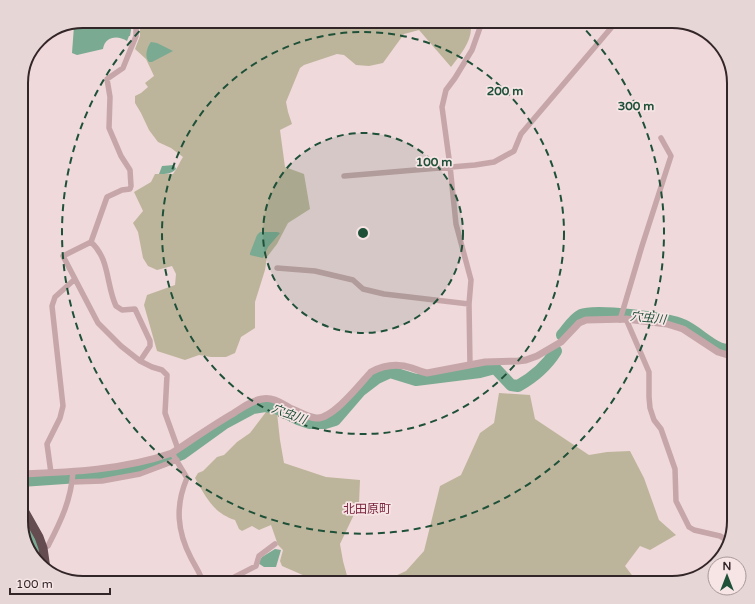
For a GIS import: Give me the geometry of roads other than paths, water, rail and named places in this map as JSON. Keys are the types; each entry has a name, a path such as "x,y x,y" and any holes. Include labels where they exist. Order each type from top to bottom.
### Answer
{"highway":[{"path":"28,518 39,537 43,548 45,560"}],"street":[{"path":"136,28 136,36 123,68 107,79 110,97 109,128 121,156 130,170 131,186 130,189 122,190 107,197 92,242 64,256 98,323 121,346 140,360 152,367 162,370 168,375 165,413 177,460 187,478 180,498 180,532 190,558 199,576"},
{"path":"470,365 469,304 471,280 456,224 442,107 446,90 472,50 480,28"},
{"path":"344,176 475,165 494,162 514,152 521,134 611,28"},
{"path":"661,138 671,156 642,246 623,320 649,372 650,408 654,420 661,429 675,469 676,501 689,527 694,530 712,534 724,539"},
{"path":"92,242 102,255 110,290 116,306 122,310 135,309 150,341 150,346 140,360"},
{"path":"277,268 315,272 353,280 363,289 384,294 469,304"},
{"path":"51,472 47,444 60,418 63,406 52,306 55,297 75,279"},
{"path":"28,474 73,472 122,466 175,451 214,424 252,402 269,399 276,400 306,415 322,418 334,411 371,372 376,369 396,365 405,366 427,373 485,362 526,360 537,356 560,342 579,323 586,320 655,322 683,329 718,352 727,355"},
{"path":"72,482 102,480 135,475 177,460"},
{"path":"43,548 48,546 63,517 73,472"},
{"path":"237,576 256,566 259,556 276,544"}],"waterway":[{"name":"穴虫川","path":"562,335 573,321 581,315 589,313 632,315 675,322 692,330 719,348 727,350"},
{"name":"穴虫川","path":"28,481 108,475 156,464 182,454 225,423 253,408 265,406 276,408 310,423 325,423 335,420 360,391 377,378 390,372 416,380 480,372 495,368 511,385 518,386 539,371 556,351"}],"district":[{"name":"北田原町","path":"367,509"}]}
